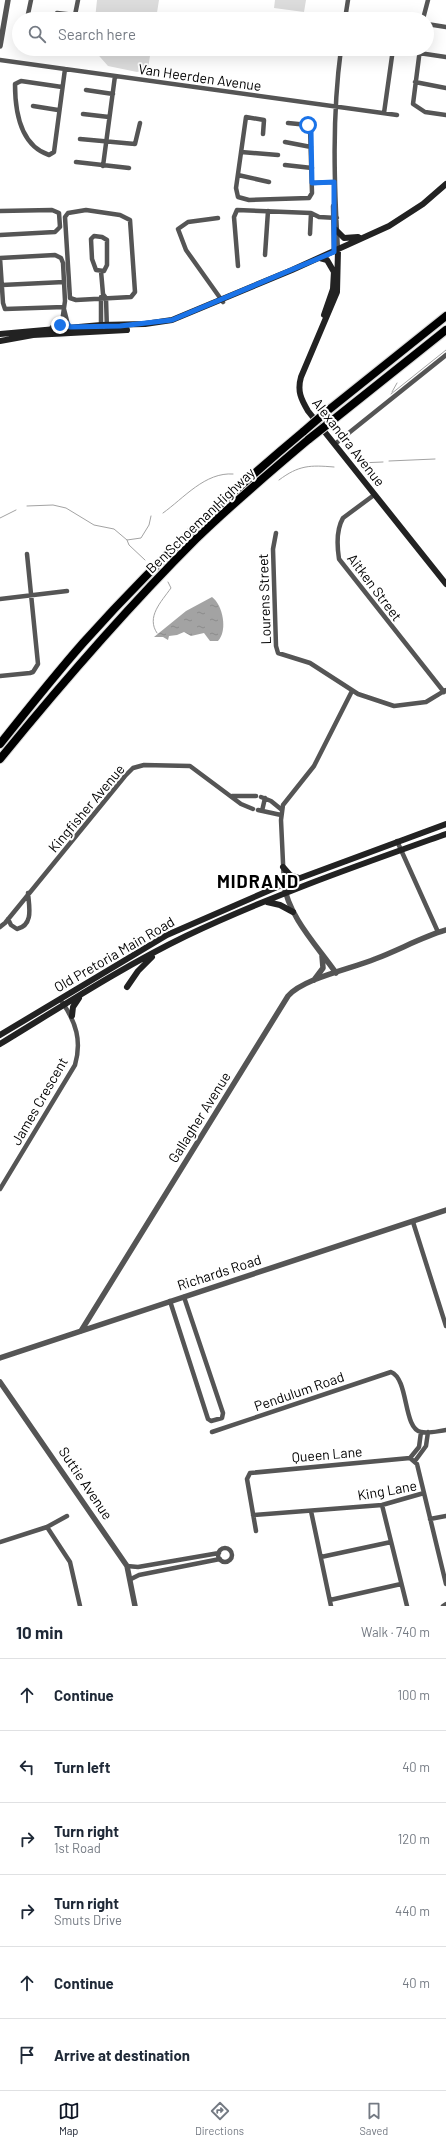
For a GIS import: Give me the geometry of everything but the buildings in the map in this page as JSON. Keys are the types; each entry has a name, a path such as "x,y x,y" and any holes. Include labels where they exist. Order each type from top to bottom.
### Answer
{"highway":[{"name":"Ben Schoeman Highway","path":"0,744 63,667 115,609 190,533 251,475 326,412 446,316"},
{"name":"Ben Schoeman Highway","path":"0,759 65,679 122,615 196,538 309,439 446,330"}],"main road":[{"path":"0,334 81,328 145,328 177,322 228,297 336,251 389,226 410,213 446,184"},
{"path":"336,230 339,234 347,238 368,235"},
{"path":"315,341 332,294 336,251"},
{"name":"Alexandra Avenue","path":"336,251 337,292 301,377 299,393 308,411 446,584"},
{"path":"320,258 327,260 334,272"},
{"path":"0,341 104,328"},
{"name":"Old Pretoria Main Road","path":"0,1035 167,935 299,878 446,824"},
{"name":"Old Pretoria Main Road","path":"0,1044 159,950 227,918 266,902 446,834"},
{"path":"283,867 290,875 299,878"},
{"path":"266,902 280,905 293,912"},
{"path":"127,987 138,971 159,950"},
{"path":"72,1016 75,1004 84,993"}],"street":[{"path":"0,46 8,0"},
{"path":"29,12 31,0"},
{"path":"76,12 78,0"},
{"path":"346,12 348,0"},
{"path":"425,12 428,0"},
{"path":"434,25 446,27"},
{"path":"434,54 446,57"},
{"path":"336,251 334,196 334,107 340,56"},
{"path":"384,113 392,56"},
{"path":"418,56 413,102 415,106 428,113 446,115"},
{"name":"Van Heerden Avenue","path":"0,60 397,115"},
{"path":"62,87 21,81 15,84 16,115 31,143 49,155 54,152 58,110 62,87 64,69"},
{"path":"103,166 115,76"},
{"path":"415,82 446,88"},
{"path":"86,90 112,94"},
{"path":"33,106 58,110"},
{"path":"83,114 109,118"},
{"path":"263,134 264,120 246,117 236,193 238,197 243,199 305,199 311,197 312,168 310,126 288,123"},
{"path":"80,139 135,144 140,123"},
{"path":"285,142 311,147"},
{"path":"241,152 278,155"},
{"path":"76,162 129,168"},
{"path":"285,165 312,168"},
{"path":"238,174 269,182"},
{"path":"312,183 334,182"},
{"path":"0,211 52,210 59,213 61,220 60,227 55,232 0,235"},
{"path":"86,210 99,211 124,216 130,220 134,294 128,298 103,297 76,300 70,297 65,217 68,213 86,210"},
{"path":"238,266 235,213 239,210 311,213 319,217 335,218"},
{"path":"266,255 268,211"},
{"path":"310,234 311,213"},
{"path":"218,218 188,222 178,229 186,250 222,301"},
{"path":"335,218 336,251"},
{"path":"95,236 102,237 107,240 107,265 105,270 101,271 96,270 93,265 91,239 95,236"},
{"path":"64,308 6,309 3,306 0,258 57,255 63,261 65,322 70,327 81,328"},
{"path":"101,271 104,328"},
{"path":"2,285 64,282"},
{"path":"37,331 65,322"},
{"path":"334,444 446,355"},
{"name":"Aitken Street","path":"374,494 343,518 338,530 338,559 445,691"},
{"name":"Lourens Street","path":"276,533 273,549 277,651 284,656 310,663 352,691"},
{"path":"0,676 30,674 38,664 27,554"},
{"path":"0,599 67,591"},
{"path":"336,973 293,912 286,894 283,867 282,812 285,801 314,766 352,691 397,707 426,702 445,691"},
{"name":"Kingfisher Avenue","path":"0,927 133,768 150,765 190,766 232,796 240,804 257,810 282,812"},
{"path":"232,796 260,797 282,812"},
{"path":"257,810 260,797"},
{"path":"397,841 438,932"},
{"path":"8,919 12,925 17,928 24,927 29,919 28,893"},
{"name":"Gallagher Avenue","path":"81,1331 282,1003 292,992 311,982 446,930"},
{"path":"311,982 321,974 323,968 320,951"},
{"name":"James Crescent","path":"0,1189 73,1070 79,1043 76,1026 72,1016 60,999"},
{"name":"Richards Road","path":"0,1358 446,1210"},
{"path":"413,1222 446,1326"},
{"path":"170,1301 208,1419 211,1421 222,1418 223,1413 184,1297"},
{"name":"Pendulum Road","path":"212,1432 386,1373 394,1374 398,1378 412,1423 419,1432"},
{"name":"Suttie Avenue","path":"0,1382 127,1566 131,1579 135,1606"},
{"path":"424,1493 412,1460 419,1447 419,1432 446,1430"},
{"path":"412,1460 426,1446 428,1432"},
{"name":"Queen Lane","path":"253,1515 247,1476 250,1473 412,1460"},
{"name":"King Lane","path":"253,1515 382,1505 424,1493 446,1584"},
{"path":"382,1505 407,1606"},
{"path":"311,1510 331,1606"},
{"path":"253,1515 256,1531"},
{"path":"0,1542 47,1527 66,1516"},
{"path":"430,1519 446,1516"},
{"path":"47,1527 70,1562 80,1606"},
{"path":"321,1557 391,1542"},
{"path":"127,1566 138,1567 218,1553 222,1549 227,1548 232,1554 228,1562 220,1560 138,1575 131,1579"},
{"path":"218,1553 220,1560"},
{"path":"167,1562 169,1569"},
{"path":"330,1600 401,1584"}],"shaded area":[{"path":"97,0 159,0 157,12 96,12"},
{"path":"275,0 306,0 304,12 274,8"},
{"path":"99,56 150,56 148,69 137,72 108,66"}],"water":[{"path":"212,597 219,606 223,618 223,631 218,641 210,641 204,633 191,636 184,632 169,636 168,640 163,637 154,637 186,611"}],"waterway":[{"path":"391,394 446,350"},
{"path":"392,392 397,383"},
{"path":"335,434 345,432"},
{"path":"389,461 435,459"},
{"path":"359,463 383,462"},
{"path":"279,480 293,471 305,467 334,467"},
{"path":"163,513 195,487 213,477 223,474 233,474"},
{"path":"27,506 53,505 66,508 94,525 114,529 127,540 141,538 149,525 151,516"},
{"path":"0,518 16,510"},
{"path":"127,540 129,545 145,560"},
{"path":"157,633 154,627 154,615 159,604 171,588 168,582"}],"district":[{"name":"MIDRAND","path":"258,881"}],"route":[{"path":"60,325 62,322 67,323 70,327 81,328 101,325 120,326 145,324 172,320 334,252 334,182 312,183 311,130 310,126 308,125"}]}
